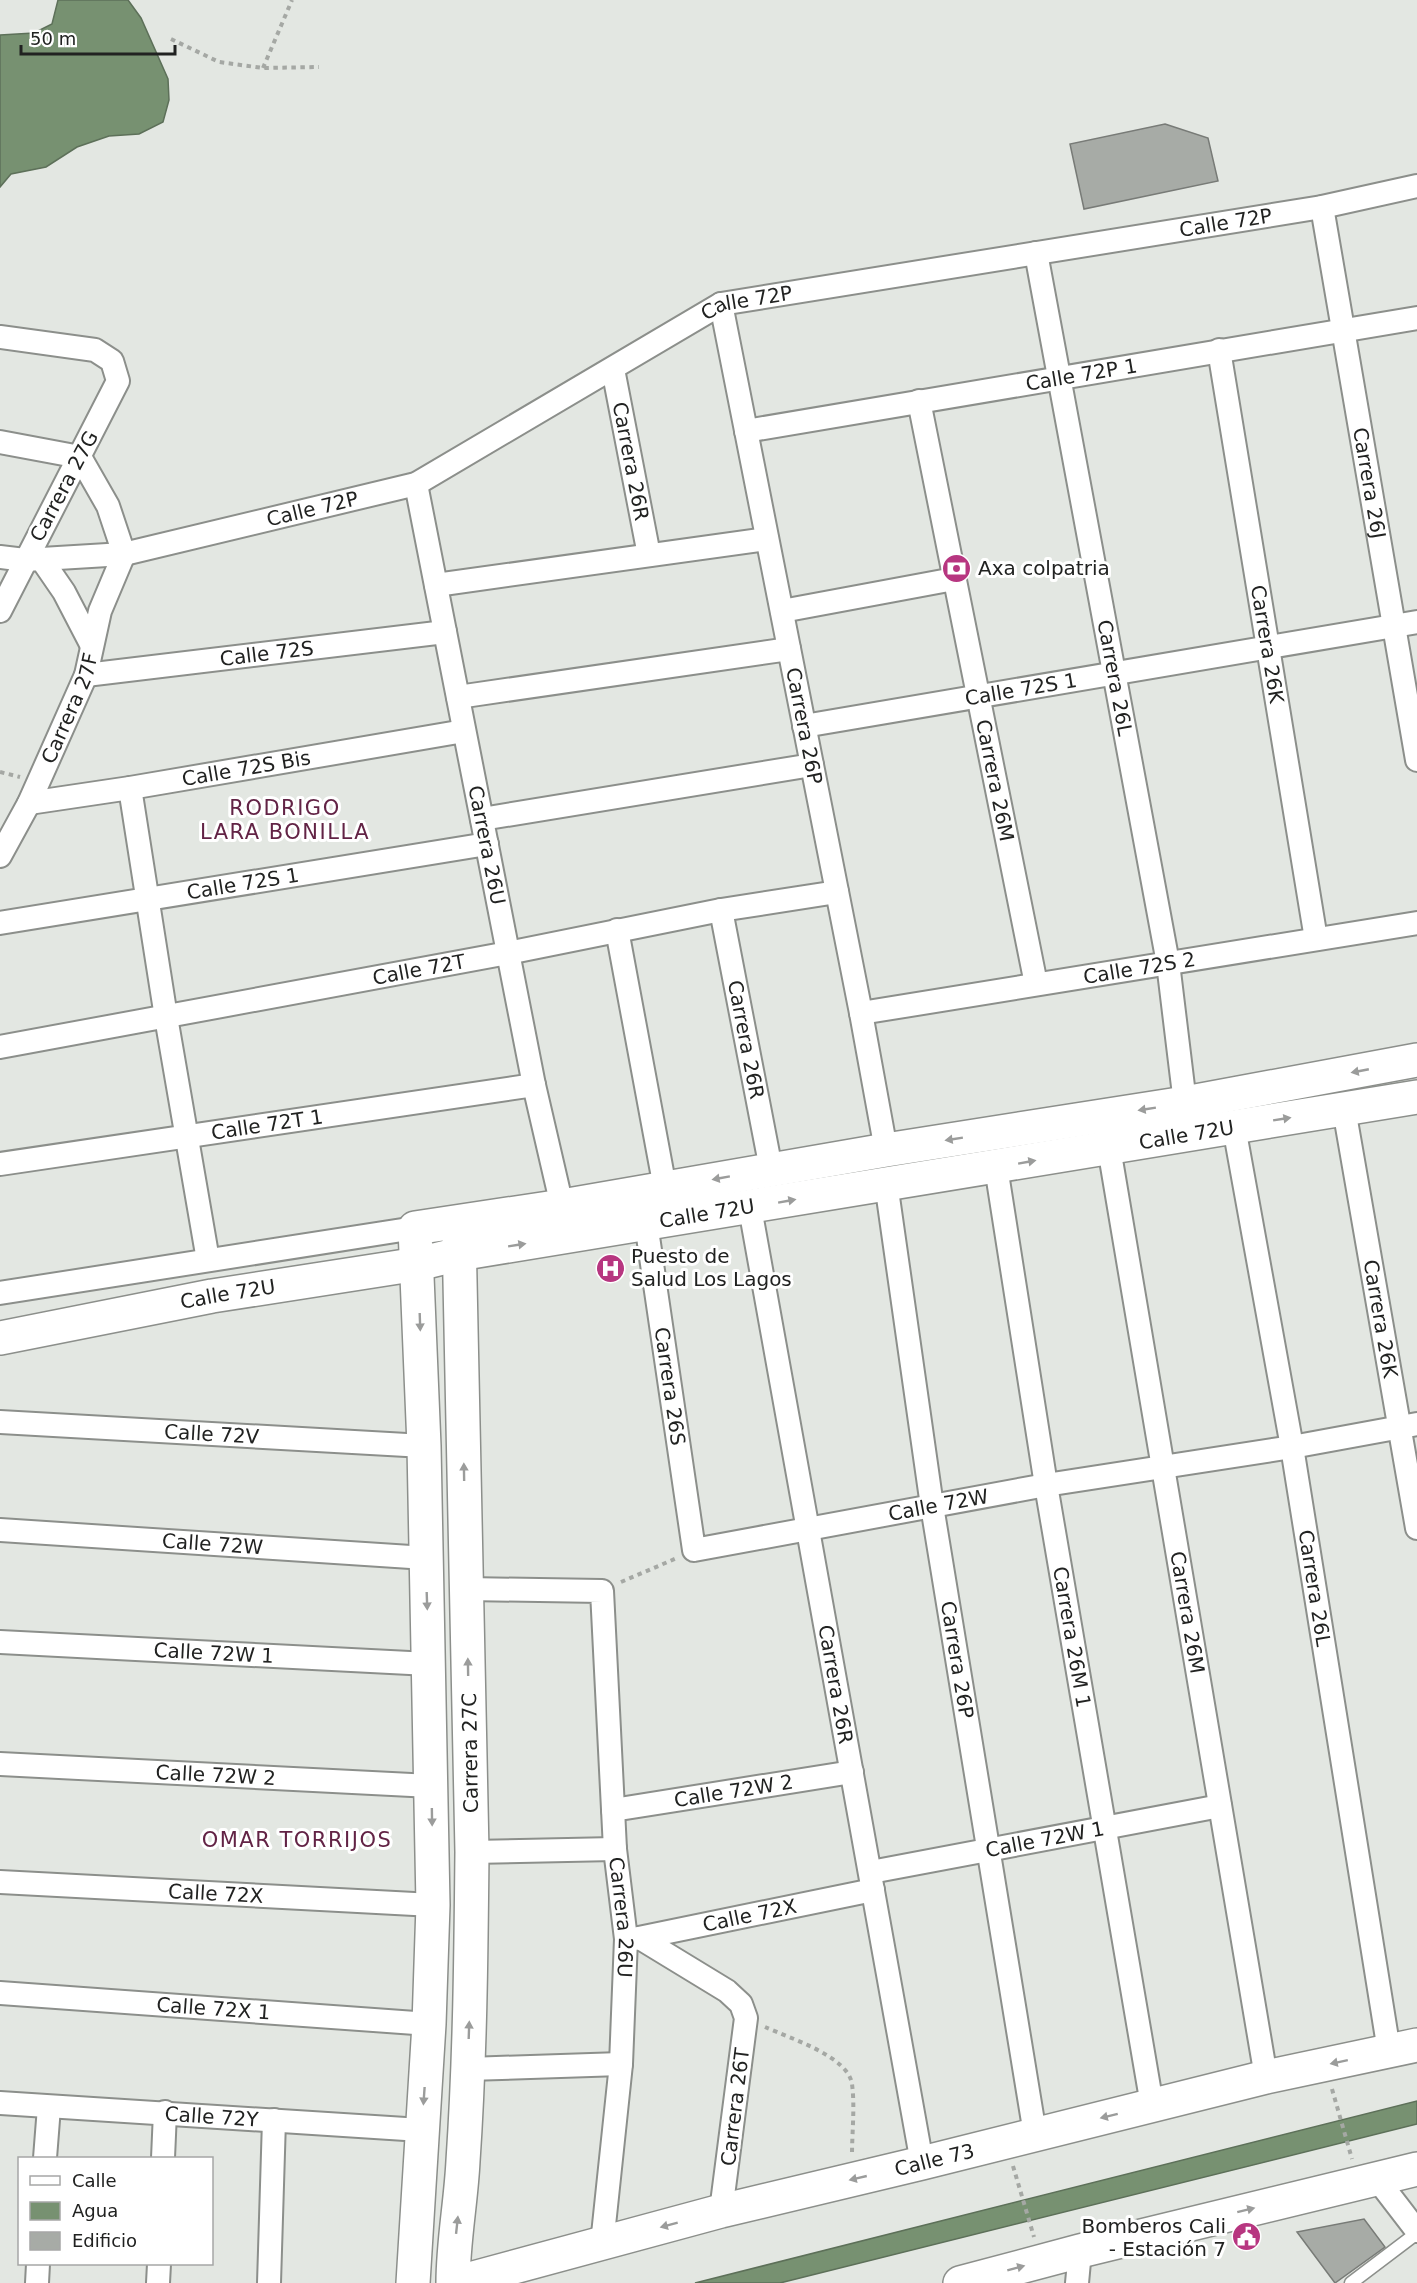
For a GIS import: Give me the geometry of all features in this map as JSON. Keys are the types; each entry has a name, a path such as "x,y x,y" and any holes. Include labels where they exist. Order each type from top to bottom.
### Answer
{"street":[{"name":"Calle 72P","path":"33,560 124,554 416,484 721,304 1322,207 1417,186"},
{"name":"Carrera 26J","path":"1322,207 1406,623 1417,760"},
{"name":"Carrera 26L","path":"1036,253 1168,963 1185,1103"},
{"name":"Carrera 26P","path":"721,304 886,1150"},
{"name":"Calle 72P 1","path":"746,431 1417,318"},
{"name":"Carrera 27G","path":"0,337 95,350 112,361 118,381 33,560 0,610"},
{"name":"Carrera 26K","path":"1219,350 1316,939"},
{"name":"Carrera 26R","path":"613,369 649,555"},
{"name":"Carrera 26M","path":"919,401 1036,984"},
{"path":"0,442 80,457 108,506 124,554"},
{"name":"Carrera 26U","path":"416,484 534,1085 562,1206"},
{"path":"436,585 767,539"},
{"name":"Carrera 27F","path":"0,856 29,803 86,675 100,610 124,554"},
{"path":"0,557 33,560 64,592 92,644"},
{"path":"782,611 954,579"},
{"name":"Calle 72S 1","path":"804,726 1406,623"},
{"name":"Calle 72S","path":"86,675 445,632"},
{"path":"458,697 789,649"},
{"name":"Calle 72S Bis","path":"29,803 464,731"},
{"path":"482,819 812,765"},
{"path":"130,788 165,1017 208,1260"},
{"name":"Calle 72S 1","path":"0,923 487,844"},
{"name":"Calle 72T","path":"0,1047 508,953 721,909 837,892"},
{"name":"Carrera 26R","path":"721,909 771,1169"},
{"name":"Calle 72S 2","path":"861,1013 1417,923"},
{"path":"617,930 665,1188"},
{"name":"Calle 72U","path":"0,1338 212,1296 418,1264 459,1238 562,1206 771,1169 1185,1103 1417,1060"},
{"name":"Calle 72T 1","path":"0,1164 534,1085"},
{"name":"Calle 72U","path":"0,1293 415,1228 459,1238 646,1223 750,1208 886,1183 1417,1097"},
{"name":"Carrera 26K","path":"1344,1109 1408,1426 1417,1528"},
{"name":"Carrera 26L","path":"1234,1127 1403,2048"},
{"name":"Carrera 26M","path":"1109,1148 1266,2076"},
{"name":"Carrera 26M 1","path":"996,1167 1046,1485 1152,2105"},
{"name":"Carrera 26P","path":"886,1183 932,1506 1035,2134"},
{"name":"Carrera 26R","path":"750,1208 922,2163"},
{"name":"Carrera 26S","path":"646,1223 694,1550"},
{"name":"Carrera 27C","path":"413,2283 429,2024 433,1905 424,1446 415,1228"},
{"name":"Carrera 27C","path":"454,2283 453,2256 463,2164 468,2069 472,1852 459,1238"},
{"name":"Calle 72V","path":"0,1422 424,1446"},
{"name":"Calle 72W","path":"694,1550 1046,1485 1292,1447 1408,1426"},
{"name":"Calle 72W","path":"0,1530 426,1558"},
{"path":"467,1589 602,1591"},
{"name":"Carrera 26U","path":"602,1591 615,1849 633,1939 602,2244"},
{"name":"Calle 72W 1","path":"0,1642 429,1664"},
{"name":"Calle 72W 2","path":"0,1764 431,1786"},
{"name":"Calle 72W 2","path":"613,1810 852,1772"},
{"name":"Calle 72W 1","path":"872,1881 987,1850 1220,1806"},
{"path":"472,1852 615,1849"},
{"name":"Calle 72X","path":"633,1939 872,1881"},
{"name":"Calle 72X","path":"0,1882 433,1905"},
{"path":"633,1939 727,1991 744,2011"},
{"name":"Calle 72X 1","path":"0,1993 429,2024"},
{"name":"Carrera 26T","path":"721,2211 744,2011"},
{"name":"Calle 73","path":"454,2283 721,2211 1266,2076 1403,2048"},
{"path":"468,2069 621,2064"},
{"name":"Calle 72Y","path":"0,2103 421,2130"},
{"path":"45,2157 49,2107"},
{"path":"163,2157 165,2112"},
{"path":"269,2283 274,2120"},
{"path":"1364,2170 1417,2169"},
{"path":"1364,2170 1417,2232"},
{"path":"960,2283 1358,2182 1364,2170"},
{"path":"1077,2283 1080,2251"},
{"path":"36,2283 38,2265"},
{"path":"158,2283 159,2265"}],"lane":[{"path":"1351,2283 1417,2232"}],"path":[{"path":"263,68 292,0"},
{"path":"171,39 219,62 263,68 319,67"},
{"path":"602,1591 694,1550"},
{"path":"744,2011 834,2060 846,2069 852,2083 853,2180"},
{"path":"1331,2083 1338,2109 1364,2170"},
{"path":"1014,2171 1036,2246"}],"water":[{"path":"58,0 128,0 141,18 168,79 169,100 163,122 139,134 109,136 77,147 46,167 11,174 0,187 0,35 34,33 52,24"},
{"path":"1417,2101 1417,2124 780,2283 695,2283"}],"building":[{"path":"1165,124 1208,138 1218,181 1084,209 1070,144"},
{"path":"1364,2219 1385,2247 1335,2283 1297,2232"}],"place":[{"name":"Axa colpatria","path":"957,568"},
{"name":"Puesto de Salud Los Lagos","path":"610,1268"},
{"name":"Bomberos Cali - Estación 7","path":"1247,2237"}],"district":[{"name":"RODRIGO LARA BONILLA","path":"285,820"},
{"name":"OMAR TORRIJOS","path":"297,1840"}]}
